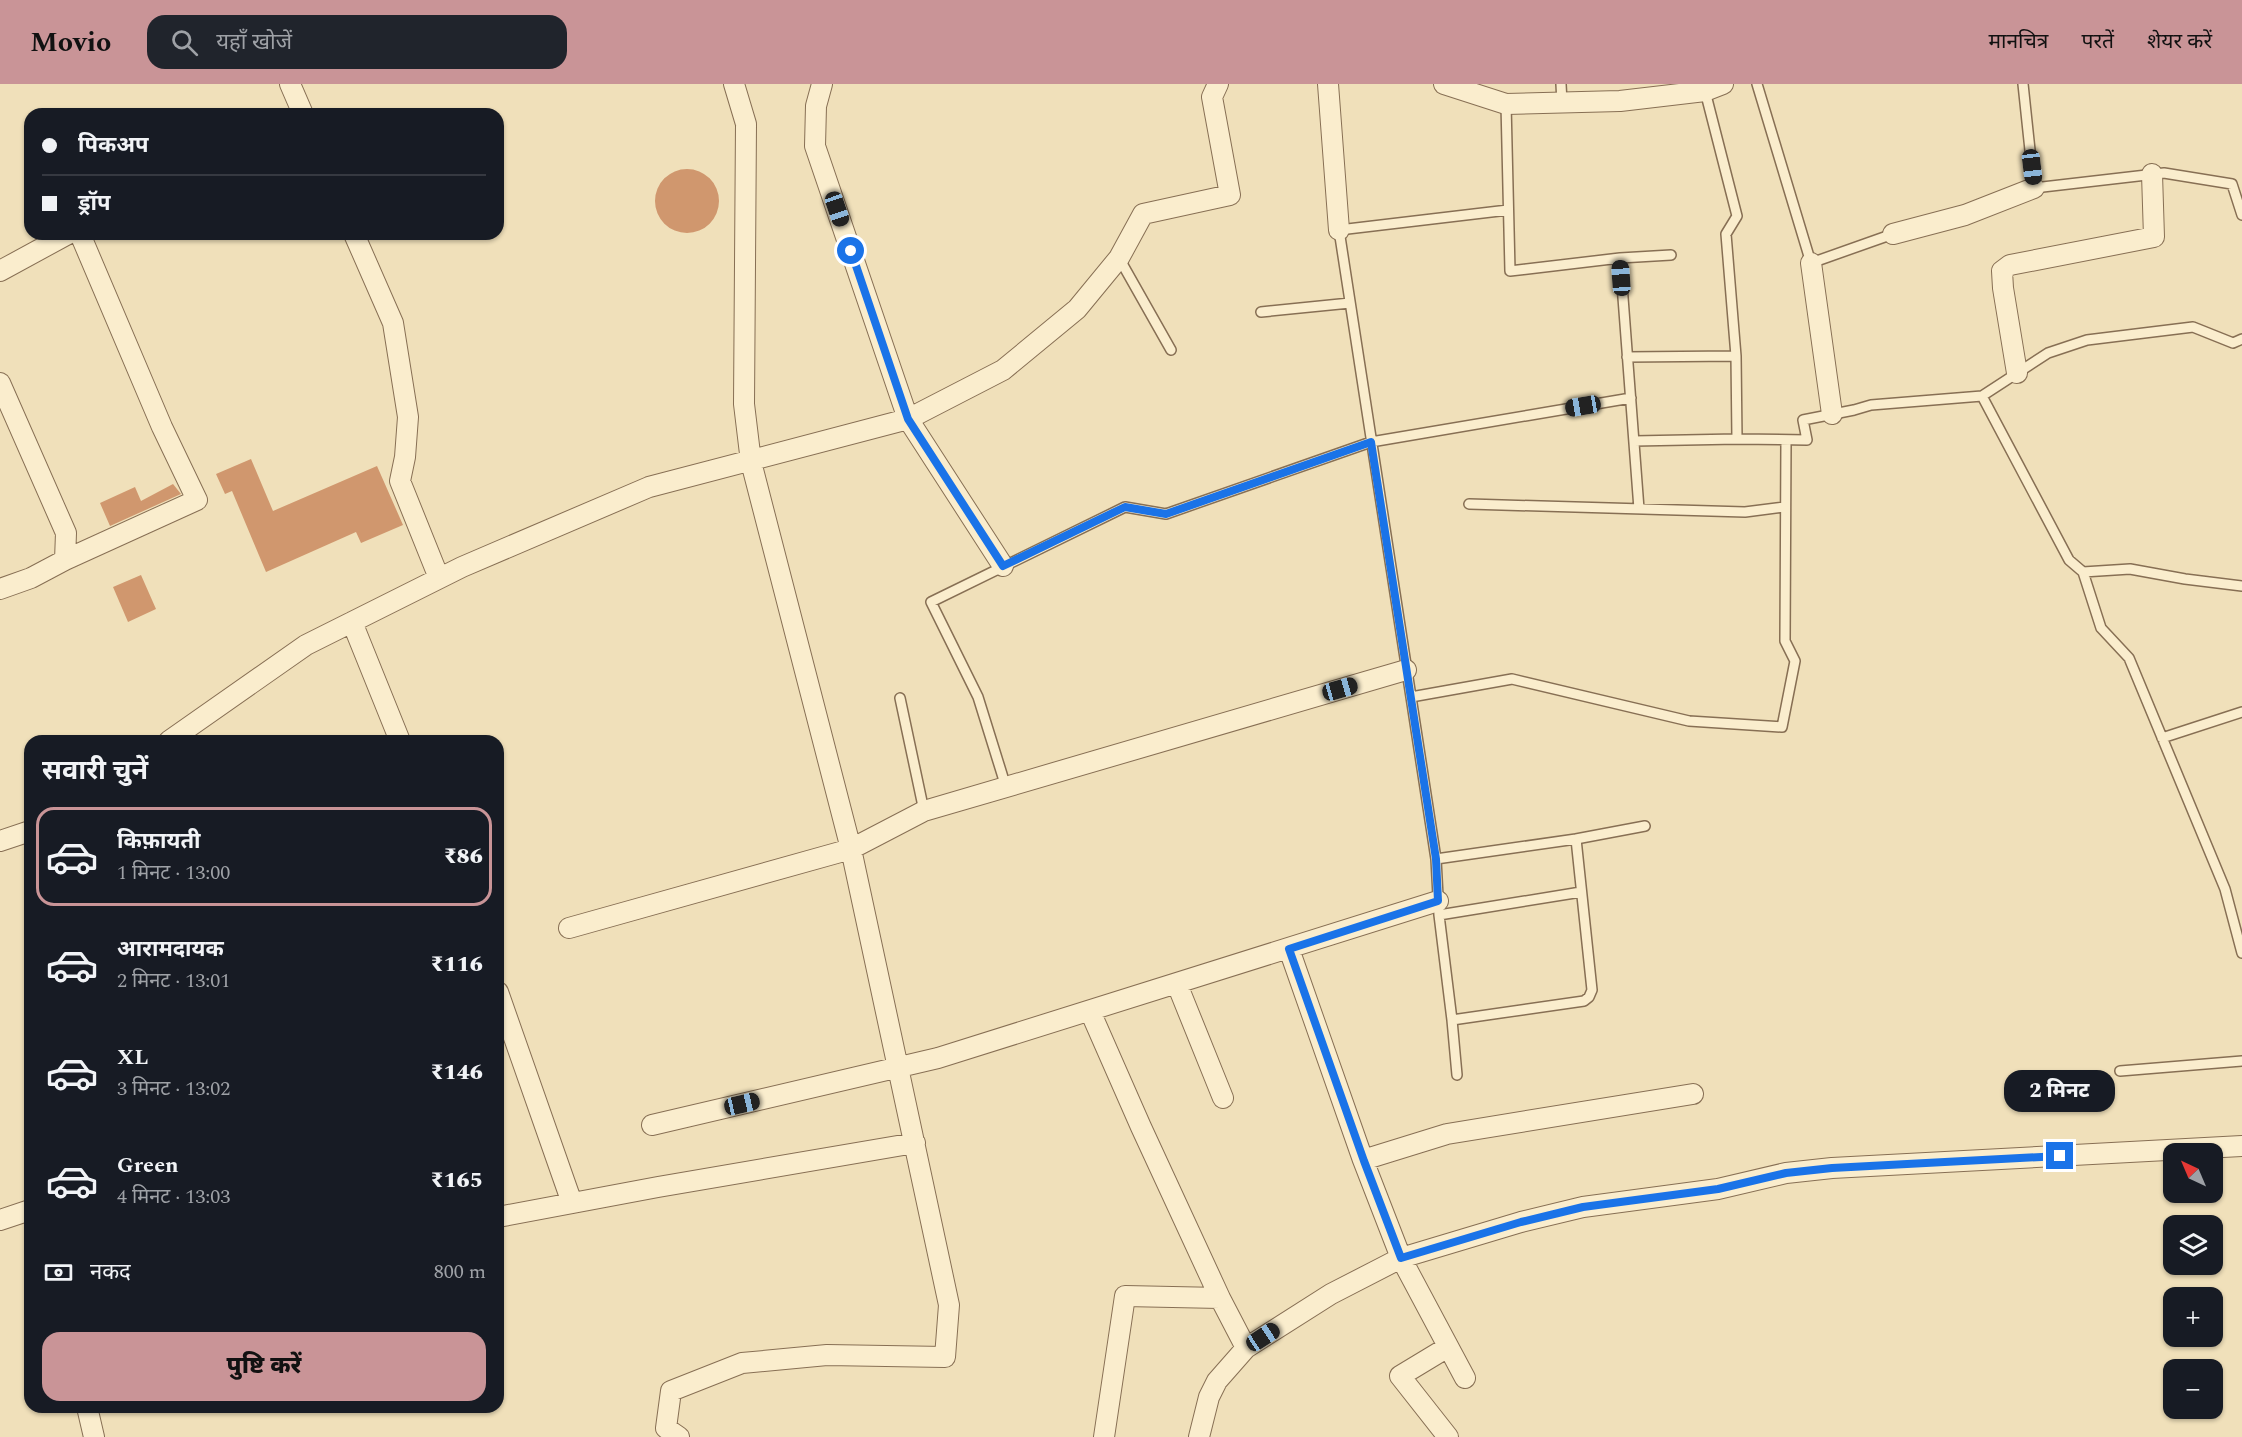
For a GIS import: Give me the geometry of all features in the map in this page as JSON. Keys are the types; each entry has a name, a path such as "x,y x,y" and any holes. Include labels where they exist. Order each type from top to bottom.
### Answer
{"street":[{"path":"290,84 300,108"},
{"path":"679,1437 666,1428 671,1391 742,1363 827,1355 945,1357 949,1305 851,849 751,462 744,404 746,124 734,84"},
{"path":"822,84 816,106 815,146 908,419 1003,566"},
{"path":"178,735 306,645 462,567 649,487 908,419 1003,370 1077,309 1119,258 1143,214 1230,195 1212,97 1218,84"},
{"path":"1328,84 1339,230"},
{"path":"1444,84 1506,104 1561,93 1620,101 1714,87"},
{"path":"2017,373 2002,271 2010,265 2154,237 2152,174"},
{"path":"1893,234 1965,215 2034,188"},
{"path":"0,271 57,240"},
{"path":"0,589 31,578 65,560 197,500 162,427 83,240"},
{"path":"357,240 393,323 408,417 405,457 400,481 439,579"},
{"path":"1811,263 1832,414"},
{"path":"0,383 66,533 65,560"},
{"path":"352,622 398,735"},
{"path":"569,928 851,849 924,811 1406,670"},
{"path":"0,841 24,833"},
{"path":"652,1125 938,1058 1289,949 1438,908"},
{"path":"1289,949 1401,1258 1464,1378"},
{"path":"1177,984 1223,1098"},
{"path":"504,1009 572,1203"},
{"path":"1090,1011 1220,1298 1246,1348"},
{"path":"1364,1161 1447,1134 1693,1094"},
{"path":"504,1216 915,1143"},
{"path":"1199,1437 1209,1397 1217,1380 1246,1348 1331,1294 1401,1258 1521,1222 1583,1207 1718,1189 1786,1173 1832,1168 2242,1146"},
{"path":"0,1220 24,1212"},
{"path":"1104,1437 1125,1296 1220,1298"},
{"path":"1448,1347 1400,1376 1448,1437"},
{"path":"88,1413 94,1437"}],"lane":[{"path":"1757,84 1811,263 1893,234"},
{"path":"2023,84 2034,188 2164,173 2232,184 2242,215"},
{"path":"1714,87 1737,216 1726,234 1736,356 1737,439"},
{"path":"1506,104 1510,272 1620,258 1671,255"},
{"path":"1457,1075 1438,908 1436,859 1339,230 1508,210"},
{"path":"1119,258 1171,350"},
{"path":"1620,258 1639,509"},
{"path":"1261,312 1350,303"},
{"path":"1634,441 1807,440 1803,420 1871,405 1982,396 2048,353 2087,340 2193,327 2233,343 2242,339"},
{"path":"1627,357 1736,356"},
{"path":"1982,396 2069,560 2083,572 2101,628 2129,658 2225,889 2242,953"},
{"path":"1006,787 978,697 931,603 1125,507 1166,514 1371,442 1631,398"},
{"path":"1411,697 1512,679 1689,721 1782,727 1795,661 1785,641 1786,440"},
{"path":"1469,504 1745,512 1784,507"},
{"path":"2083,572 2130,569 2242,586"},
{"path":"900,698 924,811"},
{"path":"2162,738 2242,712"},
{"path":"1436,859 1576,839 1645,826"},
{"path":"1452,1020 1584,1001 1589,997 1592,990 1576,839"},
{"path":"1438,908 1581,892"},
{"path":"2120,1071 2242,1061"}],"building":[{"path":"687,169 705,175 713,183 719,201 713,219 705,227 687,233 669,227 661,219 655,201 661,183 669,175"},
{"path":"251,459 273,511 377,466 403,525 361,543 356,532 266,572 232,491 225,494 216,474"},
{"path":"173,484 181,494 110,526 100,503 135,487 141,501"},
{"path":"141,575 156,609 128,622 113,587"}],"route":[{"path":"851,251 908,419 1003,566 1125,507 1166,514 1371,442 1436,859 1438,901 1289,949 1401,1258 1521,1222 1583,1207 1718,1189 1786,1173 1832,1168 2060,1156"}]}
